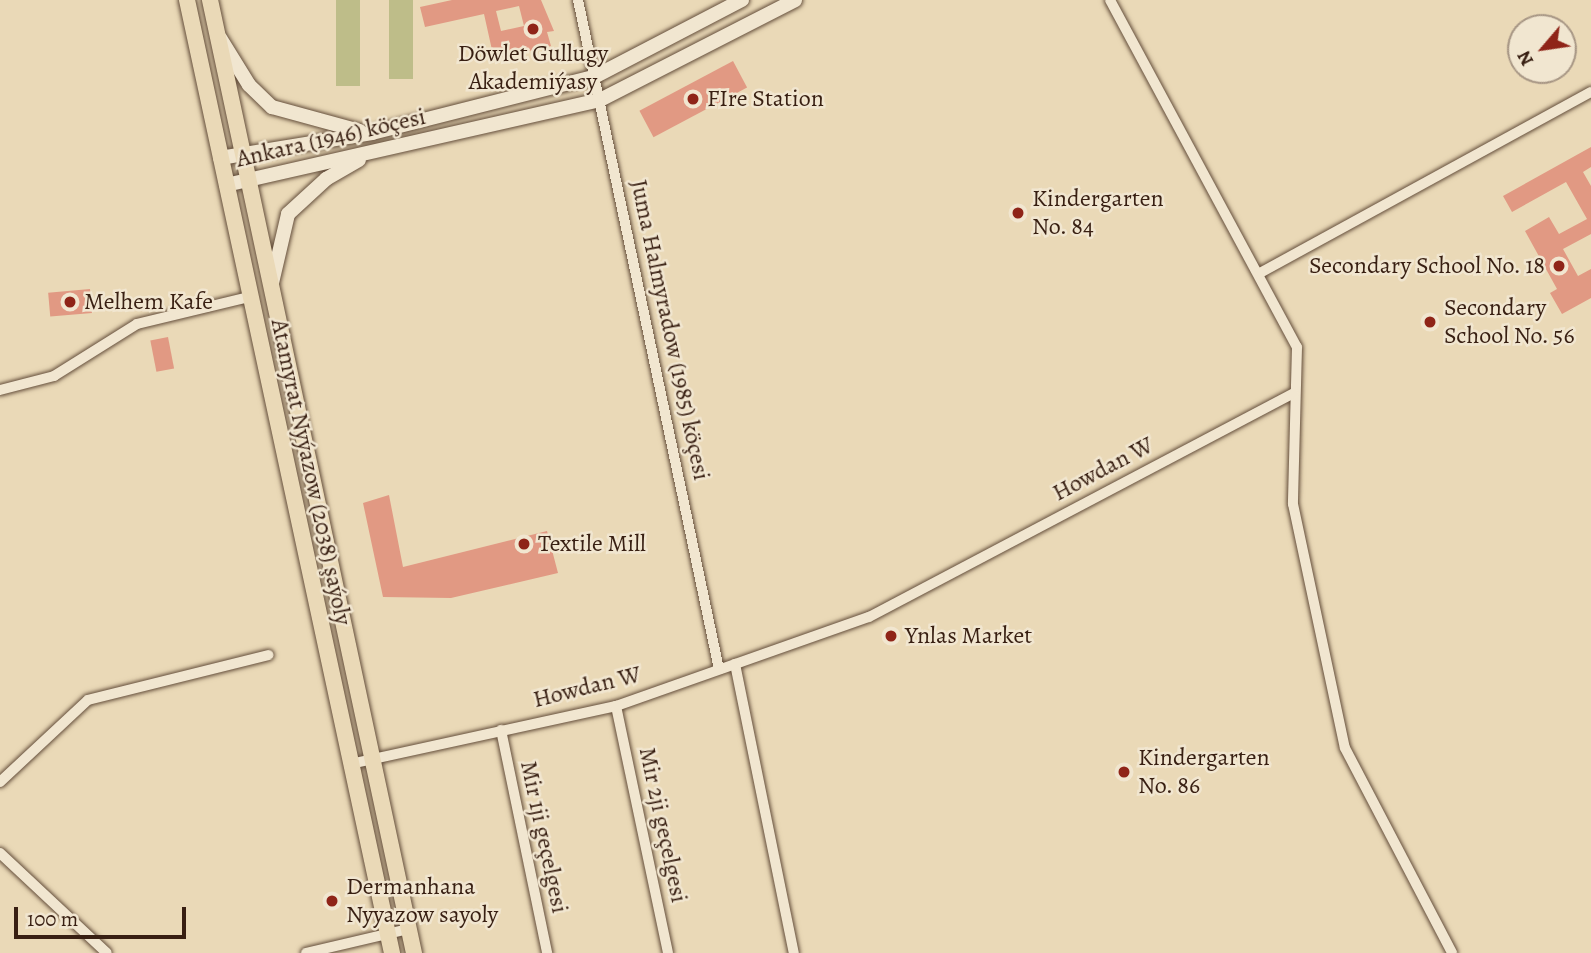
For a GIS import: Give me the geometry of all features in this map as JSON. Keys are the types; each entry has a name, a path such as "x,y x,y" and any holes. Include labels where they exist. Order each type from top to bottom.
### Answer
{"main road":[{"name":"Atamyrat Nyýazow (2038) şaýoly","path":"187,0 392,953"},
{"name":"Atamyrat Nyýazow (2038) şaýoly","path":"209,0 368,760 414,953"},
{"name":"Ankara (1946) köçesi","path":"220,158 372,133 594,77 742,0"},
{"name":"Ankara (1946) köçesi","path":"226,186 600,100 795,0"},
{"path":"217,33 249,85 272,107 372,133"},
{"path":"270,291 288,214 326,179 376,151"}],"street":[{"name":"Juma Halmyradow (1985) köçesi","path":"578,0 719,669"},
{"path":"1110,0 1260,273 1297,347 1293,504 1345,748 1452,953"},
{"path":"1260,273 1591,92"},
{"path":"0,390 54,376 137,324 249,297"},
{"name":"Howdan W","path":"350,764 616,706 869,617 1294,393"},
{"path":"0,782 88,700 268,655"},
{"path":"735,664 794,953"},
{"name":"Mir 2ji geçelgesi","path":"616,706 668,953"},
{"name":"Mir 1ji geçelgesi","path":"501,730 547,953"},
{"path":"0,853 107,953"},
{"path":"306,953 408,929"}],"shaded area":[{"path":"336,0 360,0 360,86 336,86"},
{"path":"389,0 413,0 413,79 389,79"}],"building":[{"name":"Döwlet Gullugy Akademiýasy","path":"452,0 541,0 554,31 547,32 551,46 494,59 484,14 425,27 420,7","holes":["519,6 524,26 501,31 496,11"]},
{"name":"FIre Station","path":"733,61 747,87 653,137 639,111"},
{"path":"1591,147 1591,167 1583,172 1591,186 1591,234 1563,249 1578,276 1591,269 1591,298 1562,314 1550,293 1557,289 1525,231 1549,217 1559,234 1587,219 1566,182 1512,212 1503,196"},
{"name":"Melhem Kafe","path":"90,289 92,313 50,317 48,293"},
{"path":"168,337 174,368 156,372 150,340"},
{"name":"Textile Mill","path":"389,495 403,567 547,531 558,573 451,598 383,597 363,503"}],"place":[{"name":"Döwlet Gullugy Akademiýasy","path":"533,29"},
{"name":"FIre Station","path":"693,99"},
{"name":"Kindergarten No. 84","path":"1018,213"},
{"name":"Secondary School No. 18","path":"1559,266"},
{"name":"Melhem Kafe","path":"70,302"},
{"name":"Secondary School No. 56","path":"1430,322"},
{"name":"Textile Mill","path":"524,544"},
{"name":"Ynlas Market","path":"891,636"},
{"name":"Kindergarten No. 86","path":"1124,772"},
{"name":"Dermanhana Nyyazow sayoly","path":"332,901"}]}
